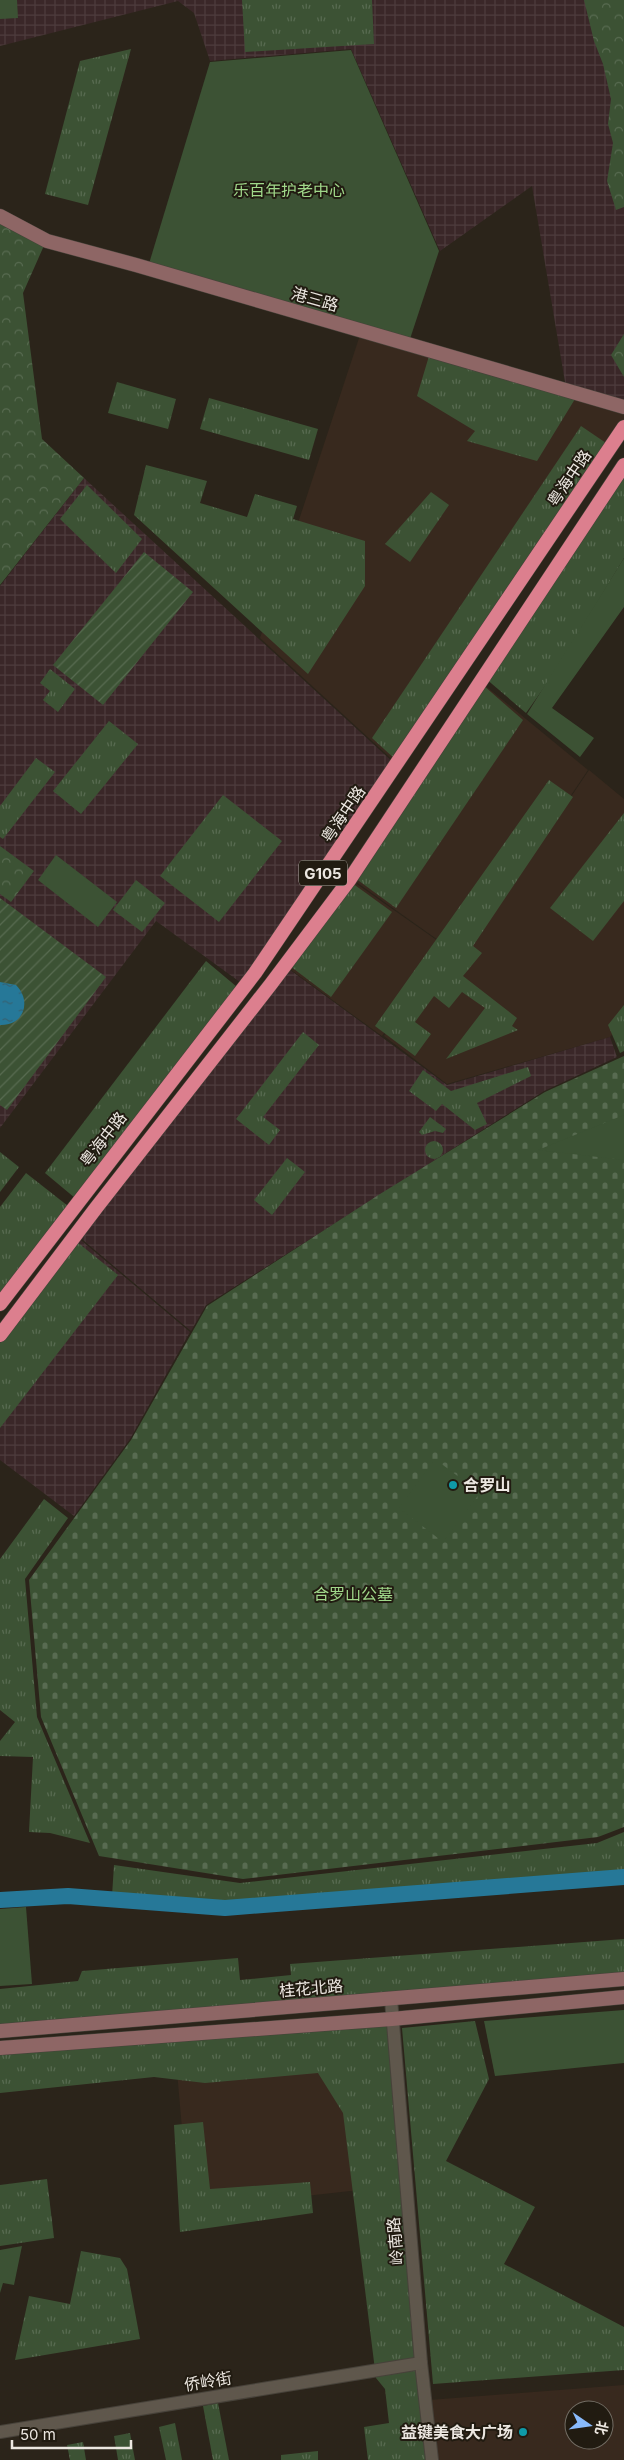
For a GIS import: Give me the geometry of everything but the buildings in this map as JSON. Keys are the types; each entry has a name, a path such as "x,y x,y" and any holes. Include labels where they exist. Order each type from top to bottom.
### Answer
{"highway":[{"name":"粤海中路","path":"0,1304 255,973 624,427"},
{"name":"G105","path":"0,1335 107,1193 271,984 350,879 624,465"}],"main road":[{"name":"港三路","path":"0,216 47,241 136,265 624,407"},
{"name":"桂花北路","path":"0,2031 624,1979"},
{"path":"0,2048 392,2019 624,1997"}],"street":[{"name":"岭南路","path":"391,1999 421,2363 432,2460"},
{"name":"侨岭街","path":"0,2432 421,2363"}],"shaded area":[{"path":"0,0 624,0 624,406 566,388 532,186 440,251 351,49 210,61 194,13 178,1 0,46"},
{"path":"361,332 624,407 624,426 397,764 260,638"},
{"path":"84,478 396,765 244,985 156,921 0,1128 0,586"},
{"path":"482,683 588,770 462,957 352,879"},
{"path":"589,770 624,799 624,1020 610,1037 447,1084 384,1036 446,947 463,958"},
{"path":"351,880 445,946 382,1036 287,967"},
{"path":"286,967 447,1085 610,1037 617,1057 544,1091 206,1305 191,1331 77,1235"},
{"path":"76,1236 190,1332 130,1439 74,1516 0,1460 0,1337"},
{"path":"391,2021 404,2185 189,2209 174,2037"},
{"name":"益键美食大广场","path":"624,2385 624,2460 435,2460 429,2400"}],"green space":[{"path":"0,0 17,0 18,18 0,19"},
{"path":"242,0 372,0 374,44 245,52"},
{"path":"584,0 624,0 624,207 616,210 607,181 613,143 608,124 611,99"},
{"path":"131,49 88,205 45,194 80,61"},
{"name":"乐百年护老中心","path":"351,50 439,251 409,342 148,267 210,62"},
{"path":"0,217 46,241 23,293 42,439 84,478 0,585"},
{"path":"624,334 624,377 611,355"},
{"path":"429,356 575,399 537,461 467,441 475,431 417,396"},
{"path":"117,382 176,399 168,429 108,413"},
{"path":"209,398 318,429 309,460 200,429"},
{"path":"581,426 609,445 396,760 372,738"},
{"path":"146,465 207,481 200,503 247,517 255,494 297,506 293,519 365,541 365,586 308,674 134,515"},
{"path":"624,470 624,558 555,672 526,713 485,678"},
{"path":"87,485 142,539 116,573 60,519"},
{"path":"431,492 449,505 410,562 385,544"},
{"path":"144,552 193,592 103,705 53,665"},
{"path":"624,558 624,607 552,708 594,738 580,757 527,714"},
{"path":"50,669 75,689 58,712 43,700 50,691 40,683"},
{"path":"483,685 523,720 396,908 355,878"},
{"path":"109,721 138,744 81,814 53,791"},
{"path":"36,758 55,772 3,839 0,837 0,806"},
{"path":"549,780 573,797 473,946 482,953 463,976 517,1018 512,1026 518,1030 446,1059 485,1008 462,992 449,1008 434,996 415,1022 431,1034 415,1056 375,1026"},
{"path":"223,795 282,841 219,922 160,876"},
{"path":"624,813 624,901 593,941 550,908"},
{"path":"0,846 34,871 11,902 0,894"},
{"path":"56,855 117,902 98,927 38,880"},
{"path":"136,880 165,903 142,932 113,910"},
{"path":"352,883 392,912 331,997 290,966"},
{"path":"0,898 106,977 7,1110 0,1105"},
{"path":"206,961 237,987 75,1198 45,1173"},
{"path":"624,1005 624,1051 620,1053 608,1025"},
{"path":"303,1032 319,1045 263,1117 280,1130 269,1145 236,1119"},
{"name":"合罗山公墓","path":"624,1056 624,1827 598,1837 243,1879 99,1856 41,1717 29,1580 131,1440 207,1306 380,1194 545,1092"},
{"path":"528,1067 531,1076 477,1103 487,1124 475,1130 442,1104 436,1111 409,1091 423,1070 451,1091"},
{"path":"624,1115 624,1160 538,1150"},
{"path":"430,1117 446,1129 443,1133 435,1131 422,1135 419,1132"},
{"path":"430,1141 438,1141 443,1146 441,1157 430,1159 425,1154 425,1146"},
{"path":"0,1152 19,1167 0,1192"},
{"path":"287,1158 305,1172 272,1215 254,1200"},
{"path":"26,1173 68,1206 0,1297 0,1207"},
{"path":"77,1242 118,1275 0,1428 0,1343"},
{"path":"435,1459 480,1493 443,1542 399,1508"},
{"path":"44,1499 68,1518 25,1579 37,1717 90,1843 50,1833 29,1832 33,1757 0,1756 0,1741 15,1722 0,1710 0,1559"},
{"path":"624,1832 624,1875 223,1905 112,1896 114,1865 240,1883 597,1843"},
{"path":"26,1907 32,1984 0,1986 0,1909"},
{"path":"624,1939 624,1976 0,2027 0,1989 78,1981 82,1971 238,1958 240,1980 291,1975 290,1964"},
{"path":"624,2010 624,2063 495,2076 484,2021"},
{"path":"475,2021 489,2079 446,2161 535,2207 504,2264 624,2327 624,2370 433,2384 402,2028"},
{"path":"388,2024 429,2460 368,2460 364,2427 389,2423 385,2389 376,2378 343,2113 318,2073 205,2083 154,2077 0,2093 0,2055"},
{"path":"203,2122 210,2189 310,2182 313,2213 180,2232 174,2125"},
{"path":"47,2179 54,2238 0,2246 0,2185"},
{"path":"22,2246 14,2285 3,2283 0,2293 0,2250"},
{"path":"81,2251 120,2258 127,2269 140,2339 15,2360 29,2296 70,2304"},
{"path":"218,2403 229,2460 213,2460 203,2406"},
{"path":"175,2423 182,2460 166,2460 159,2427"},
{"path":"130,2433 135,2460 118,2460 114,2436"},
{"path":"83,2442 86,2460 70,2460 67,2445"},
{"path":"318,2451 318,2460 281,2460 281,2455"}],"water":[{"path":"0,982 16,985 24,998 24,1005 20,1017 8,1024 0,1025"}],"waterway":[{"path":"0,1900 68,1896 225,1908 624,1877"}],"place":[{"name":"合罗山","path":"453,1485"},
{"name":"益键美食大广场","path":"523,2432"}]}
